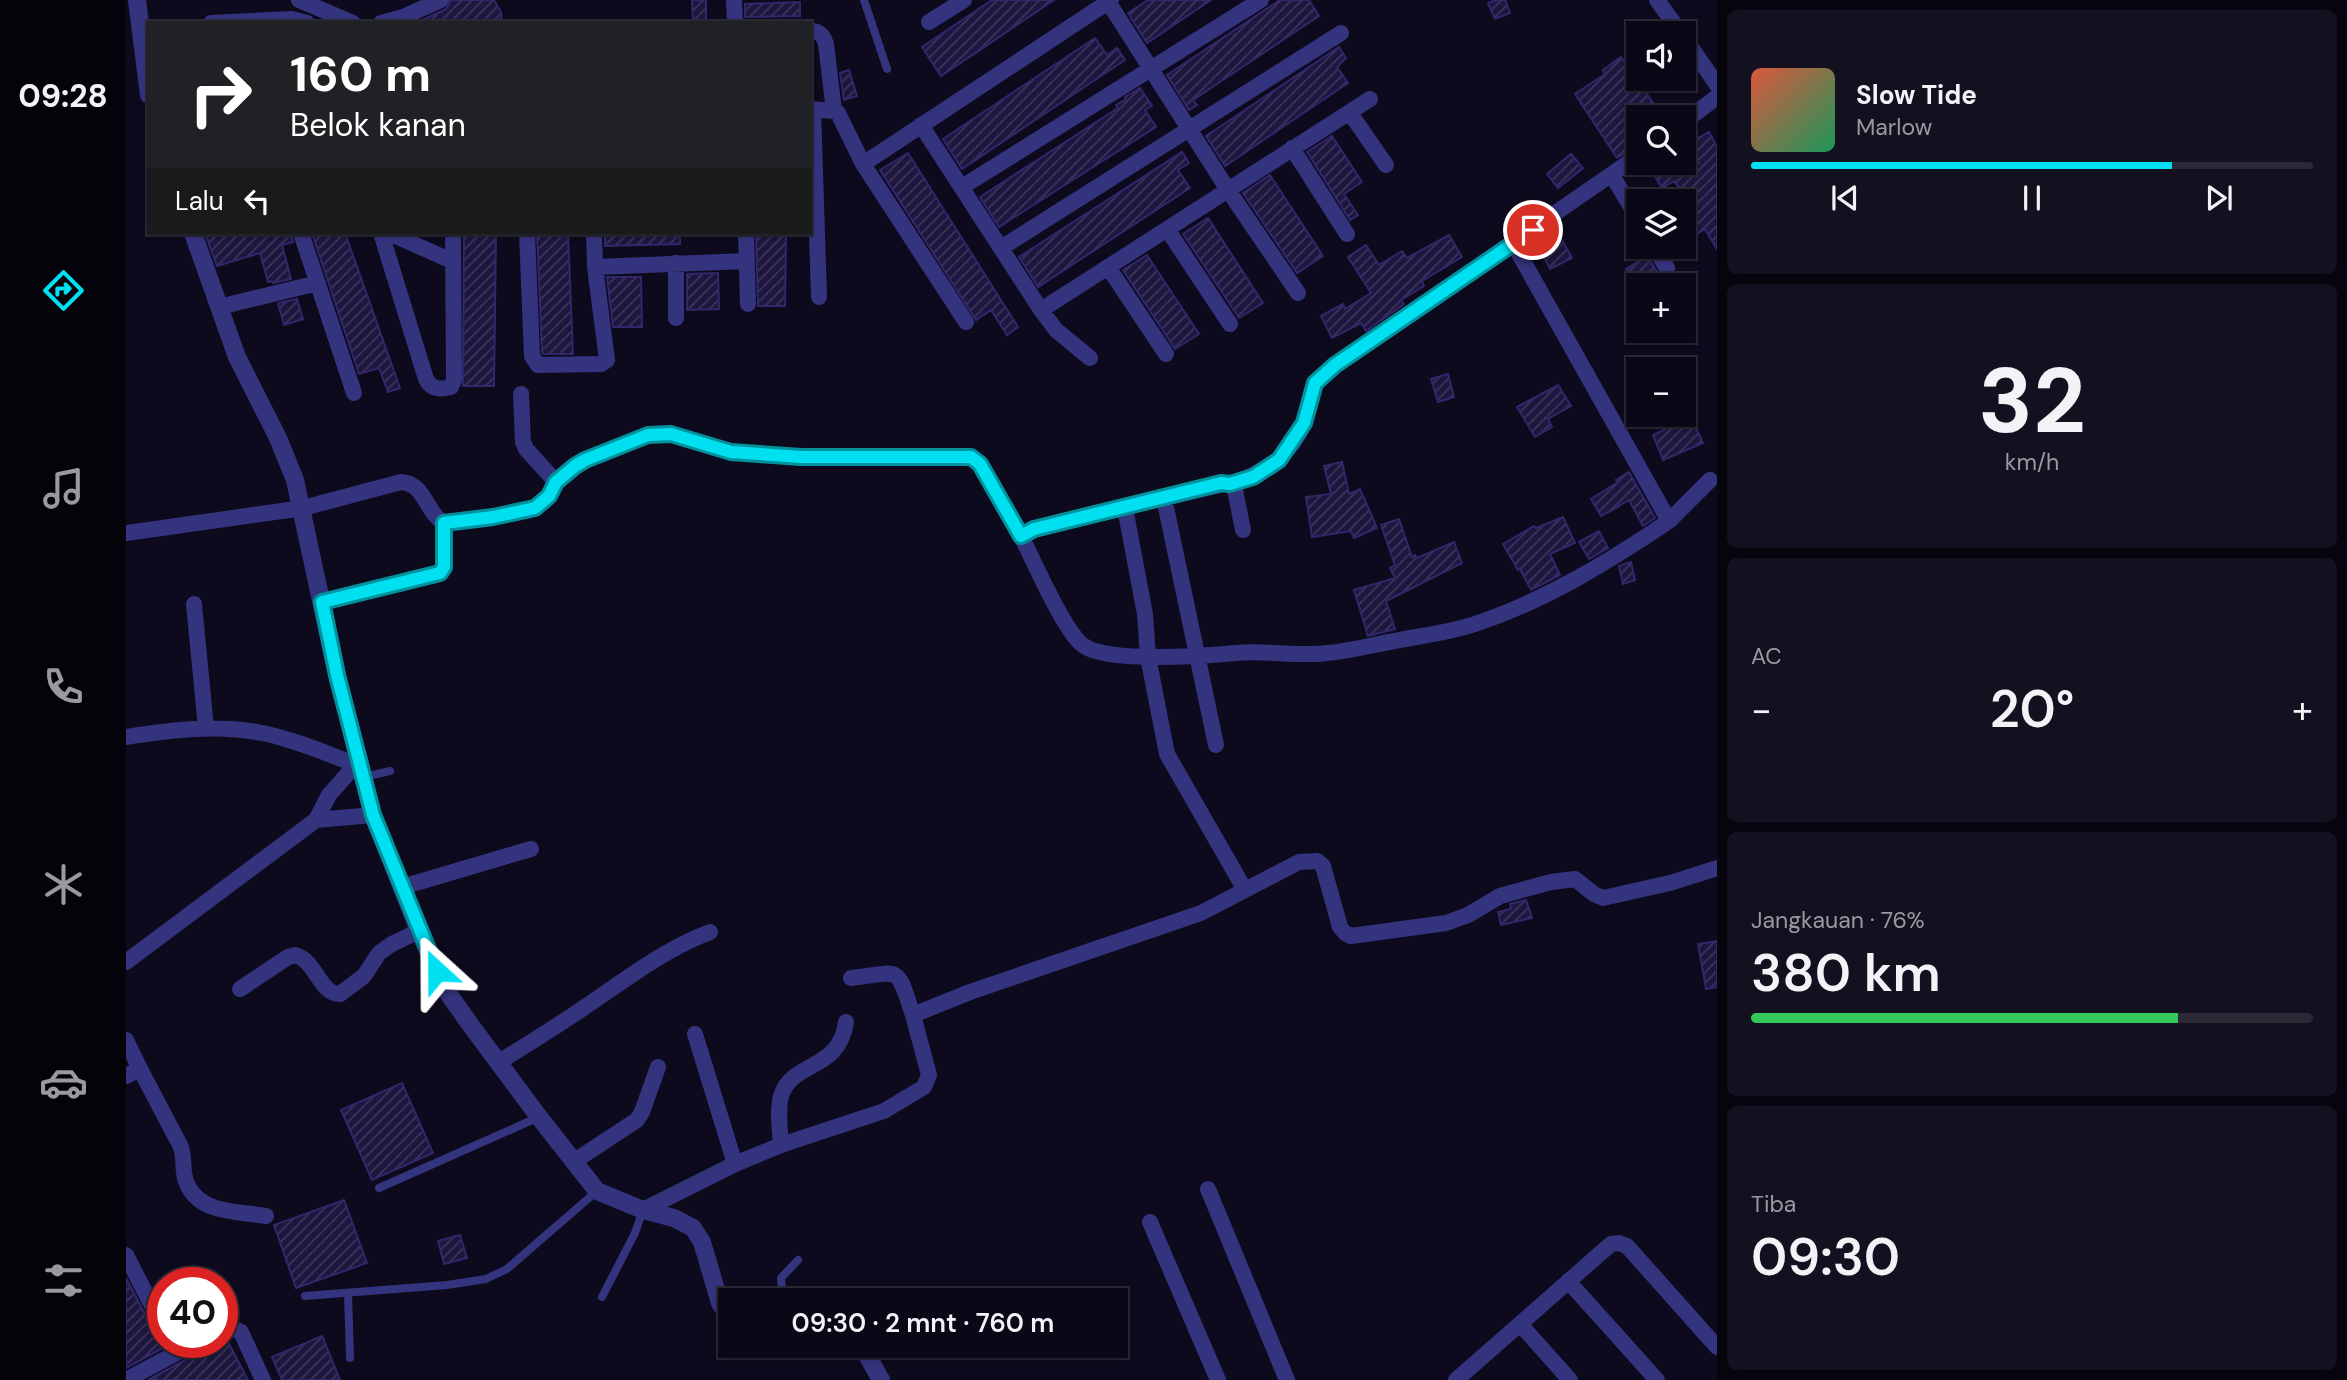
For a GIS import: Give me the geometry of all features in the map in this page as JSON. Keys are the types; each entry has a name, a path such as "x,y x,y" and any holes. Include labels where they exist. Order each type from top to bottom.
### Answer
{"street":[{"path":"137,0 144,25 147,67"},
{"path":"299,0 348,21"},
{"path":"388,21 441,0"},
{"path":"734,0 735,21"},
{"path":"929,22 964,0"},
{"path":"962,187 1261,0"},
{"path":"1657,0 1672,21"},
{"path":"863,164 1109,1 1150,71 1298,293"},
{"path":"252,21 300,21"},
{"path":"812,31 823,36 826,44 834,111 841,118 863,164 965,321"},
{"path":"1001,248 1341,33"},
{"path":"1696,55 1717,85"},
{"path":"1696,113 1717,97"},
{"path":"1041,310 1370,99"},
{"path":"819,297 812,109 834,111"},
{"path":"1350,113 1385,165"},
{"path":"921,125 1041,310 1056,330 1090,358"},
{"path":"1292,148 1347,234"},
{"path":"1021,536 1034,529 1253,477 1279,460 1304,423 1312,388 1318,379 1626,165"},
{"path":"1612,176 1626,199"},
{"path":"1167,229 1230,324"},
{"path":"194,235 237,357 288,460 303,508 337,675 373,815 419,931 450,996 539,1118 597,1191 643,1210 685,1223 699,1235 708,1255 718,1295"},
{"path":"302,235 354,393"},
{"path":"382,235 426,379 430,386 436,388 451,387 454,380 453,235"},
{"path":"394,235 452,261"},
{"path":"527,235 532,356 538,365 601,364 607,360 595,267 594,235"},
{"path":"746,235 748,304"},
{"path":"1513,243 1670,521"},
{"path":"1661,259 1667,268"},
{"path":"595,267 747,261"},
{"path":"676,263 676,318"},
{"path":"1108,267 1166,354"},
{"path":"219,307 318,283"},
{"path":"521,394 523,442 526,449 556,482"},
{"path":"126,533 303,508 404,482 420,490 434,515 444,523 493,517 535,508 549,496 556,482 585,460 659,433 680,436 731,452 766,455 971,457 980,464 1021,536 1066,625 1087,649 1102,653 1148,656 1197,657 1249,652 1325,654 1434,635 1477,624 1534,600 1629,548 1670,521 1710,480"},
{"path":"1230,484 1235,490 1243,530"},
{"path":"1164,498 1216,745"},
{"path":"1125,508 1145,614 1148,656 1167,754 1245,890"},
{"path":"322,602 440,573 444,567 444,523"},
{"path":"194,604 206,728"},
{"path":"126,737 206,728 240,729 264,733 360,767"},
{"path":"126,962 316,820 329,795 360,767"},
{"path":"316,820 373,815"},
{"path":"402,887 531,849"},
{"path":"913,1016 970,992 1201,913 1299,862 1317,861 1323,866 1340,927 1352,936 1457,920 1500,896 1552,882 1575,880 1603,898 1671,883 1717,868"},
{"path":"240,989 295,955 308,961 331,992 340,994 364,976 379,953 419,931"},
{"path":"499,1062 655,959 686,941 710,932"},
{"path":"643,1210 735,1164 781,1145 866,1119 924,1087 929,1075 902,981 896,974 889,973 851,978"},
{"path":"781,1145 780,1099 784,1088 836,1050 844,1035 846,1022"},
{"path":"695,1034 735,1164"},
{"path":"126,1040 133,1072 180,1144 184,1157 185,1179 197,1199 210,1208 266,1216"},
{"path":"573,1162 637,1120 658,1067"},
{"path":"1208,1189 1287,1380"},
{"path":"1150,1222 1218,1380"},
{"path":"1456,1380 1611,1244 1619,1242 1627,1246 1717,1347"},
{"path":"126,1255 147,1296"},
{"path":"1569,1281 1657,1380"},
{"path":"1520,1324 1570,1380"},
{"path":"238,1331 241,1332 263,1380"},
{"path":"126,1380 158,1358"},
{"path":"869,1358 881,1380"},
{"path":"1471,1367 1482,1380"}],"lane":[{"path":"864,0 887,69"},
{"path":"360,767 390,771"},
{"path":"379,1188 539,1118"},
{"path":"305,1296 447,1285 486,1279 507,1269 597,1191"},
{"path":"602,1297 635,1233 643,1210"},
{"path":"782,1288 781,1278 798,1259"},
{"path":"348,1293 350,1358"}],"building":[{"path":"451,0 494,0 501,12 502,21 420,21 446,9"},
{"path":"692,0 706,0 706,20 693,21"},
{"path":"992,0 1054,0 941,76 922,47"},
{"path":"1148,0 1211,0 1147,43 1128,13"},
{"path":"1280,0 1309,0 1319,16 1193,100 1197,105 1189,110 1167,75"},
{"path":"1505,0 1510,13 1495,19 1488,3"},
{"path":"800,2 800,16 745,17 745,4"},
{"path":"1095,38 1107,55 1117,48 1125,60 962,169 943,139"},
{"path":"1339,47 1346,58 1337,67 1348,83 1225,166 1206,136"},
{"path":"1621,57 1626,64 1626,91 1645,91 1655,105 1626,105 1626,153 1617,158 1575,94 1605,74 1603,70"},
{"path":"849,70 857,96 844,100 840,73"},
{"path":"1140,88 1152,106 1145,110 1156,127 999,227 980,197 1118,108 1116,105"},
{"path":"1709,132 1717,147 1717,249 1705,229 1696,235 1696,189 1680,189 1674,181 1662,188 1654,175 1696,175 1696,163 1699,163 1696,158 1696,139"},
{"path":"1332,136 1362,182 1344,194 1358,215 1350,220 1307,152"},
{"path":"1182,152 1189,163 1178,170 1190,188 1038,287 1019,257"},
{"path":"908,153 1018,327 1007,335 991,310 976,320 880,170"},
{"path":"1571,154 1583,168 1558,188 1547,174"},
{"path":"1270,175 1323,256 1297,273 1243,193"},
{"path":"1208,218 1263,303 1239,318 1183,234"},
{"path":"206,235 291,235 293,242 282,245 291,279 268,282 260,253 217,266"},
{"path":"313,235 346,235 400,388 388,392 379,368 359,374"},
{"path":"464,235 496,235 494,386 463,386"},
{"path":"537,235 568,235 573,354 542,353"},
{"path":"605,235 680,235 680,244 605,246"},
{"path":"756,235 786,235 785,306 758,306"},
{"path":"1449,235 1462,257 1422,281 1424,286 1401,300 1404,304 1366,331 1361,323 1332,338 1321,316 1343,304 1345,309 1371,293 1348,257 1366,245 1379,265 1402,251 1407,258"},
{"path":"1559,235 1572,258 1550,269 1538,246"},
{"path":"1147,255 1199,334 1175,349 1123,270"},
{"path":"1642,259 1649,259 1658,273 1628,273 1626,269"},
{"path":"718,273 719,309 687,310 687,274"},
{"path":"607,277 641,277 642,327 613,327"},
{"path":"297,299 303,319 284,325 278,303"},
{"path":"1448,374 1454,397 1438,402 1431,379"},
{"path":"1558,385 1571,406 1548,419 1552,427 1535,437 1517,407"},
{"path":"1670,427 1695,427 1703,443 1663,460 1653,435"},
{"path":"1342,462 1349,494 1360,489 1377,528 1354,538 1351,531 1312,537 1306,497 1331,494 1324,466"},
{"path":"1629,472 1655,518 1643,526 1629,500 1619,506 1617,503 1618,507 1601,516 1591,499"},
{"path":"1563,517 1575,543 1550,554 1560,575 1531,590 1503,544 1534,526 1536,528"},
{"path":"1399,519 1412,557 1415,555 1417,558 1454,542 1462,563 1386,601 1395,629 1368,636 1354,590 1395,578 1390,568 1395,565 1381,525"},
{"path":"1599,531 1608,548 1589,559 1579,542"},
{"path":"1631,562 1635,580 1623,584 1619,566"},
{"path":"1526,900 1532,918 1501,925 1498,912 1511,909 1510,904"},
{"path":"1717,941 1717,987 1706,989 1698,944"},
{"path":"402,1083 433,1153 372,1180 341,1110"},
{"path":"344,1200 367,1263 296,1288 274,1225"},
{"path":"460,1235 467,1258 444,1264 438,1241"},
{"path":"126,1278 147,1318 147,1357 126,1368"},
{"path":"322,1336 340,1380 282,1380 272,1357"},
{"path":"189,1358 236,1358 248,1380 148,1380"}],"route":[{"path":"437,971 373,815 337,675 322,602 440,573 444,567 444,523 535,508 549,496 556,482 575,466 648,435 671,434 731,452 801,457 971,457 980,464 1021,536 1034,529 1253,477 1279,460 1287,450 1304,423 1312,388 1318,379 1533,230"}]}
